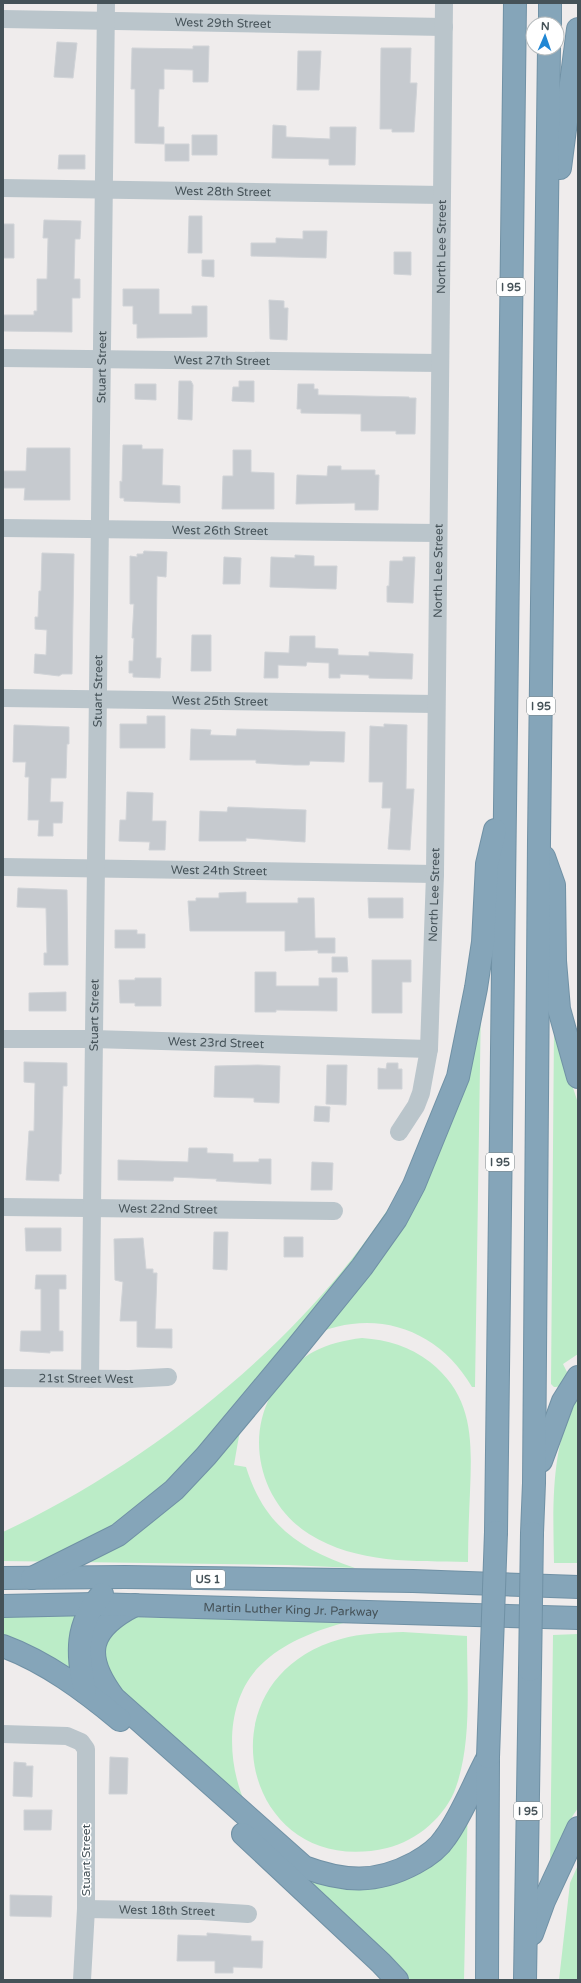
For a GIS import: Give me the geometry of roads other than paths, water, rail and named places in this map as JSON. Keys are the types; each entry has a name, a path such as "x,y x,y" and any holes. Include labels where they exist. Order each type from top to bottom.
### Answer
{"highway":[{"path":"505,3 514,85"},
{"name":"I 95","path":"486,1980 488,1758 496,1532 515,3"},
{"path":"550,3 550,16"},
{"path":"546,268 578,29"},
{"name":"I 95","path":"525,1980 534,1483 539,841 549,56"},
{"path":"32,1578 118,1535 174,1490 206,1456 298,1346 362,1267 396,1219 414,1185 458,1077 476,988 483,942 487,864 504,792"},
{"path":"539,841 554,885 555,961 559,1009 578,1077"},
{"path":"534,1483 556,1415 569,1388 578,1377"},
{"path":"85,1692 80,1668 79,1648 84,1619 102,1594 125,1577"},
{"name":"US 1","path":"3,1578 125,1577 413,1581 571,1586"},
{"name":"Martin Luther King Jr. Parkway","path":"3,1606 94,1604 578,1618"},
{"path":"135,1605 117,1614 99,1633 94,1645 96,1664 100,1680 114,1698 304,1867 341,1878 361,1879 380,1877 400,1871 419,1860 432,1852 445,1839 488,1758"},
{"path":"3,1646 47,1668 85,1692 121,1720 381,1963 397,1980"},
{"path":"526,1952 544,1901 578,1828"}],"street":[{"name":"North Lee Street","path":"399,1132 416,1106 421,1093 429,1049 435,874 444,3"},
{"name":"West 29th Street","path":"3,19 106,11 444,27"},
{"name":"Stuart Street","path":"90,1379 106,11"},
{"name":"West 28th Street","path":"3,188 442,195"},
{"name":"West 27th Street","path":"3,358 440,363"},
{"name":"West 26th Street","path":"3,528 438,533"},
{"name":"West 25th Street","path":"3,698 436,704"},
{"name":"West 24th Street","path":"3,867 435,874"},
{"name":"West 23rd Street","path":"3,1039 93,1039 429,1049"},
{"name":"West 22nd Street","path":"3,1207 334,1211"},
{"name":"21st Street West","path":"3,1378 90,1379 168,1377"},
{"name":"Stuart Street","path":"3,1734 67,1736 81,1742 86,1749 86,1909 82,1980"},
{"name":"West 18th Street","path":"86,1909 201,1911 248,1914"}]}
